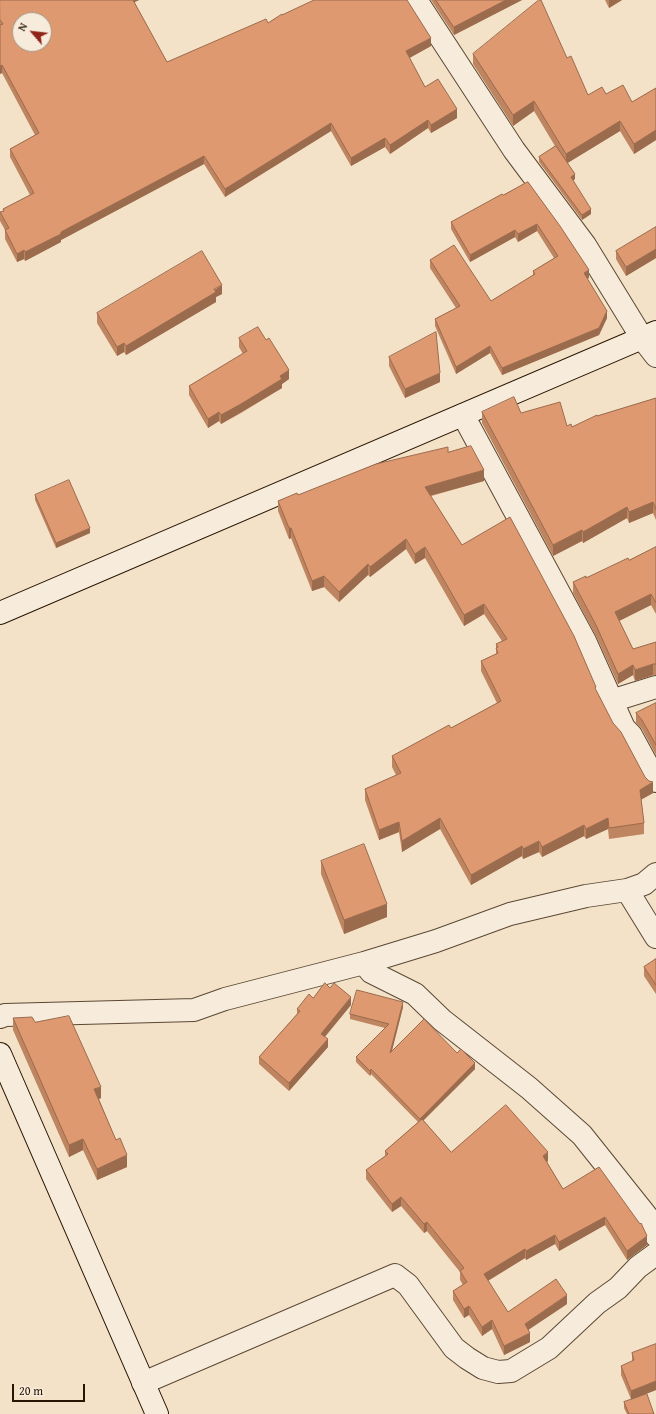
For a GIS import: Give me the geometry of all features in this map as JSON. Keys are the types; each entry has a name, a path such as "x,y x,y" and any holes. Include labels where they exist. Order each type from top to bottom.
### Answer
{"street":[{"path":"416,0 514,150 585,245 649,335 656,356"},
{"path":"0,613 649,335"},
{"path":"463,415 585,641 624,728 631,735 656,781"},
{"path":"611,701 656,687"},
{"path":"0,1017 5,1015 194,1010 225,999 364,964 436,941 510,914 586,896 627,890 644,884 656,874"},
{"path":"627,890 656,936"},
{"path":"364,964 371,972 415,994 442,1020 529,1088 582,1135 654,1223"},
{"path":"0,1054 157,1414"},
{"path":"143,1383 395,1275 408,1284 454,1348 483,1368 498,1372 511,1371 549,1348 597,1303 618,1288 638,1267 656,1254"}],"building":[{"path":"0,0 133,0 167,62 266,19 268,23 282,14 314,0 407,0 431,38 406,51 425,87 438,79 457,109 431,125 428,120 390,145 385,138 351,158 331,123 225,189 204,156 61,232 61,234 25,252 24,250 17,254 5,230 9,228 0,212 34,193 10,149 39,133 2,65 0,66 0,25 3,24 0,20"},
{"path":"436,0 506,0 454,27"},
{"path":"539,0 541,0 567,58 571,56 588,95 602,87 606,94 623,85 632,102 656,88 656,130 634,144 620,121 566,154 534,101 513,115 473,54"},
{"path":"556,146 575,174 571,177 591,209 582,215 539,157"},
{"path":"528,182 560,226 589,270 584,273 607,311 599,328 502,368 490,346 456,367 435,319 460,306 430,260 454,245 491,301 535,274 533,271 558,256 537,224 518,234 515,230 470,255 451,222 502,194 503,195"},
{"path":"656,227 656,249 626,267 616,251"},
{"path":"202,251 222,285 214,289 216,292 126,346 124,343 117,347 97,313"},
{"path":"258,327 266,340 269,338 289,370 280,376 282,379 241,404 221,415 219,412 208,419 189,386 247,351 239,338"},
{"path":"436,332 440,373 405,389 389,357"},
{"path":"514,397 521,413 560,402 567,426 571,424 572,427 597,415 656,398 656,510 653,502 629,512 627,507 583,532 582,530 553,545 482,412"},
{"path":"471,446 484,470 425,487 462,545 510,517 574,636 596,687 595,688 613,723 621,732 645,777 649,781 653,782 640,790 644,823 609,828 608,818 586,829 584,825 542,847 539,841 523,849 522,846 471,875 440,818 402,841 399,822 379,830 365,789 401,773 392,756 449,725 451,728 501,701 481,661 498,653 496,648 498,647 496,644 507,639 484,604 464,615 425,547 415,554 406,539 370,567 368,564 339,592 324,576 312,581 291,528 289,528 278,501 297,493 298,495 376,464 448,447 448,452"},
{"path":"69,480 90,528 56,543 35,495"},
{"path":"656,547 656,603 651,594 615,612 633,649 656,642 656,664 635,670 633,665 618,674 596,625 573,582 586,576 586,578 628,558 629,560"},
{"path":"656,703 656,745 642,720 636,713"},
{"path":"364,844 387,904 344,920 321,861"},
{"path":"656,959 656,985 644,967"},
{"path":"325,983 330,988 334,983 351,997 321,1034 328,1039 289,1083 259,1057 300,1011 297,1009 309,994 313,998"},
{"path":"357,990 403,1002 390,1053 424,1019 457,1053 461,1049 475,1063 420,1119 371,1069 370,1071 356,1057 389,1024 350,1014"},
{"path":"69,1016 101,1087 94,1089 116,1140 120,1138 127,1155 97,1169 83,1139 69,1145 13,1018 32,1017 35,1022"},
{"path":"506,1105 548,1152 543,1156 563,1189 599,1167 640,1224 641,1223 647,1236 627,1251 605,1217 559,1242 555,1235 526,1251 525,1249 484,1274 508,1312 556,1279 567,1295 525,1324 530,1333 504,1346 492,1320 482,1327 469,1306 464,1309 453,1291 467,1282 460,1271 464,1268 427,1222 424,1224 401,1197 392,1204 366,1170 388,1154 385,1151 422,1119 451,1152"},
{"path":"656,1344 656,1381 631,1391 621,1366 634,1360 632,1353"},
{"path":"647,1394 654,1414 629,1414 624,1402"}]}
